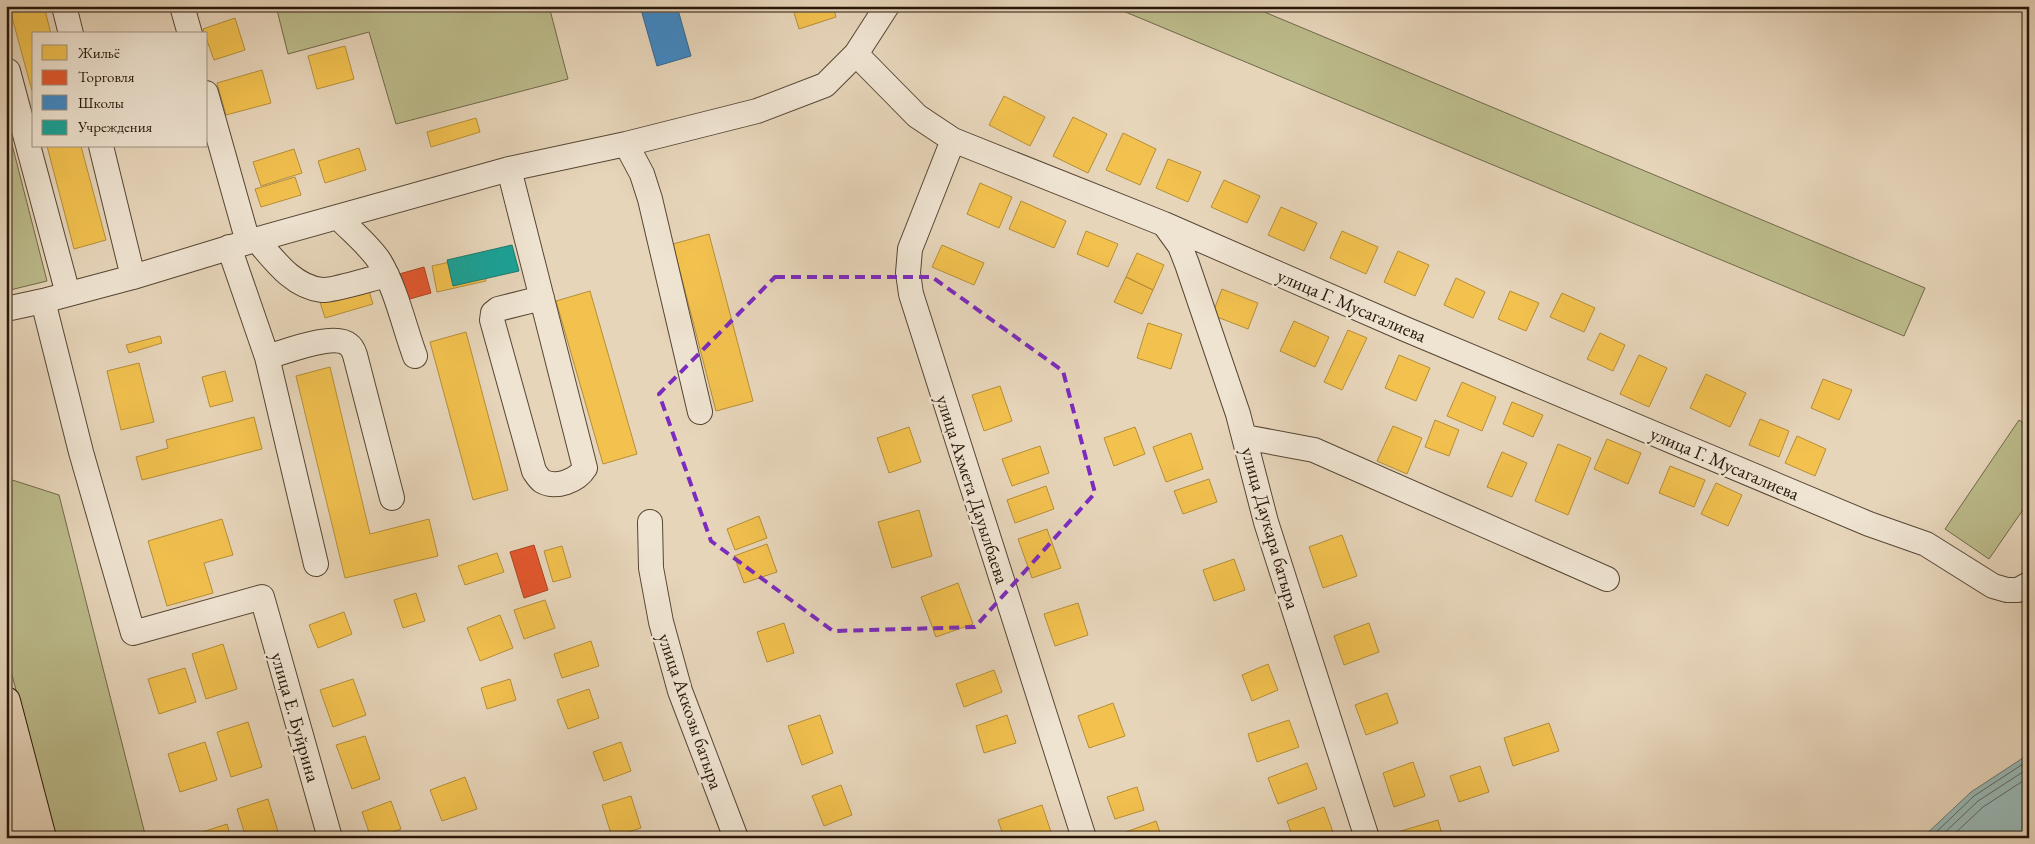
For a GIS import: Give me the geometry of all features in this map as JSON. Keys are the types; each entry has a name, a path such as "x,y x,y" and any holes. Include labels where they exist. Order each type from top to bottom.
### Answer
{"main road":[{"path":"6,701 42,838"},
{"path":"6,792 18,838"}],"street":[{"path":"64,6 70,32"},
{"path":"182,6 189,32"},
{"path":"6,309 133,277 244,243 509,169 626,144 757,111 825,85 856,54 885,7"},
{"name":"улица Г. Мусагалиева","path":"856,54 916,116 953,140 1164,224 1405,329 1869,524 1926,544 1993,586 2007,590 2018,590 2029,584"},
{"path":"7,69 68,294"},
{"path":"208,100 244,243 267,357 316,564"},
{"name":"улица Ахмета Дауылбаева","path":"953,140 910,249 908,273 911,294 1084,838"},
{"path":"626,144 642,174 650,199 700,412"},
{"path":"101,148 133,277"},
{"path":"509,169 542,298 585,468 580,476 570,481 551,484 541,480 534,471 492,320 493,314 498,309 542,298"},
{"path":"338,217 372,251 387,275 415,356"},
{"name":"улица Даукара батыра","path":"1164,224 1180,246 1187,264 1245,437 1266,522 1367,838"},
{"path":"244,243 284,272 305,284 323,290 387,275"},
{"name":"улица Е. Буйрина","path":"43,301 80,452 133,633 262,597 330,838"},
{"path":"267,357 328,340 339,340 350,345 355,355 392,498"},
{"path":"1245,437 1314,450 1607,579"},
{"name":"улица Аккозы батыра","path":"650,522 651,568 660,622 680,691 736,838"}],"highlighted area":[{"path":"775,277 932,277 1063,371 1095,493 975,627 833,631 711,541 659,394"}],"shaded area":[{"path":"276,6 549,6 568,79 396,124 369,32 288,54"},
{"path":"1111,6 1250,6 1925,288 1904,336"},
{"path":"6,121 47,281 6,291"},
{"path":"2019,420 2029,427 2029,501 1989,559 1945,529"},
{"path":"6,478 59,495 146,838 56,838 6,653"}],"water":[{"path":"2029,754 2029,838 1922,838 1971,792"}],"building: Жильё":[{"path":"22,6 44,6 50,32 32,32 32,91 10,10"},
{"path":"792,6 833,6 836,17 799,29"},
{"path":"235,18 245,50 214,60 208,43 208,32 204,32 203,29"},
{"path":"345,46 354,79 317,89 308,56"},
{"path":"262,70 271,103 226,115 217,83"},
{"path":"1004,96 1045,117 1030,146 989,125"},
{"path":"1073,117 1107,134 1088,173 1053,156"},
{"path":"476,118 480,132 431,147 427,132"},
{"path":"1123,133 1156,149 1140,185 1106,170"},
{"path":"48,148 82,148 106,240 74,249"},
{"path":"359,148 366,170 325,183 318,161"},
{"path":"294,149 302,173 261,186 253,162"},
{"path":"1168,159 1201,172 1188,202 1156,188"},
{"path":"295,177 301,195 261,207 255,189"},
{"path":"1224,180 1260,196 1247,223 1211,207"},
{"path":"980,183 1012,197 999,228 967,214"},
{"path":"1021,201 1066,221 1054,248 1009,229"},
{"path":"1281,207 1317,223 1304,251 1268,235"},
{"path":"1086,231 1118,244 1108,267 1077,254"},
{"path":"1342,231 1378,247 1366,274 1330,258"},
{"path":"709,234 753,401 716,411 673,244"},
{"path":"942,245 984,263 974,285 932,267"},
{"path":"1398,251 1429,265 1415,296 1384,282"},
{"path":"1137,253 1164,265 1153,290 1126,277"},
{"path":"481,255 486,281 437,292 432,266"},
{"path":"1126,277 1153,290 1142,314 1114,302"},
{"path":"1456,278 1485,292 1473,318 1444,305"},
{"path":"367,284 373,304 325,318 319,299"},
{"path":"1222,289 1258,303 1248,329 1212,315"},
{"path":"590,291 637,454 603,464 556,301"},
{"path":"1510,291 1539,303 1526,331 1498,319"},
{"path":"1562,293 1595,308 1584,332 1550,317"},
{"path":"1294,321 1329,337 1315,367 1280,351"},
{"path":"1148,323 1182,334 1171,369 1137,358"},
{"path":"1348,330 1367,338 1342,390 1324,382"},
{"path":"466,332 508,490 473,500 430,342"},
{"path":"1600,333 1625,345 1613,371 1587,359"},
{"path":"160,336 162,343 129,353 126,345"},
{"path":"1399,355 1430,368 1416,401 1385,388"},
{"path":"1639,355 1667,368 1649,407 1620,394"},
{"path":"139,363 154,422 121,430 107,371"},
{"path":"330,367 370,534 429,519 438,556 345,578 296,376"},
{"path":"225,371 233,401 210,407 202,377"},
{"path":"1706,374 1746,393 1730,427 1690,408"},
{"path":"1823,379 1852,390 1839,420 1811,408"},
{"path":"1462,382 1496,397 1482,431 1447,416"},
{"path":"1000,386 1012,421 984,431 972,395"},
{"path":"1512,402 1543,415 1533,437 1503,424"},
{"path":"254,417 262,449 142,480 136,457 168,448 166,440"},
{"path":"1760,419 1789,431 1779,457 1749,445"},
{"path":"1435,420 1459,430 1449,456 1425,447"},
{"path":"1393,426 1422,438 1407,474 1377,461"},
{"path":"909,427 921,462 889,473 877,438"},
{"path":"1135,427 1145,454 1114,466 1104,438"},
{"path":"1191,433 1203,469 1166,482 1153,447"},
{"path":"1797,436 1826,449 1815,476 1785,463"},
{"path":"1607,439 1641,453 1628,484 1594,469"},
{"path":"1558,444 1591,458 1568,515 1535,501"},
{"path":"1040,446 1049,473 1012,486 1002,459"},
{"path":"1502,452 1527,463 1512,497 1487,487"},
{"path":"1670,466 1705,480 1694,507 1659,493"},
{"path":"1209,479 1217,502 1183,514 1174,491"},
{"path":"1716,483 1742,495 1728,526 1701,514"},
{"path":"1046,486 1054,509 1015,523 1007,500"},
{"path":"919,510 932,556 892,568 878,522"},
{"path":"759,516 767,538 735,550 727,529"},
{"path":"222,519 233,555 204,563 213,593 167,606 148,541"},
{"path":"1047,529 1061,568 1032,578 1018,539"},
{"path":"1342,535 1357,576 1323,588 1309,547"},
{"path":"767,544 777,572 744,583 734,556"},
{"path":"562,546 571,577 553,582 544,551"},
{"path":"497,553 504,572 465,585 458,566"},
{"path":"1234,559 1245,590 1214,601 1203,570"},
{"path":"958,583 973,624 936,637 921,597"},
{"path":"416,593 425,621 403,628 394,600"},
{"path":"545,600 555,628 524,639 514,610"},
{"path":"1078,603 1088,635 1055,646 1044,614"},
{"path":"344,612 352,634 318,648 309,625"},
{"path":"500,615 513,648 480,661 467,628"},
{"path":"784,623 794,653 767,662 757,632"},
{"path":"1369,623 1379,652 1344,665 1334,636"},
{"path":"591,641 599,666 562,678 554,654"},
{"path":"223,644 237,689 206,699 192,654"},
{"path":"1268,664 1278,690 1252,701 1242,675"},
{"path":"185,668 196,702 159,714 148,679"},
{"path":"994,670 1002,692 964,707 956,684"},
{"path":"353,679 366,715 333,727 320,690"},
{"path":"510,679 516,700 487,709 481,688"},
{"path":"589,689 599,718 568,729 557,700"},
{"path":"1387,693 1398,723 1366,735 1355,705"},
{"path":"1113,703 1125,736 1089,748 1078,716"},
{"path":"820,715 833,753 802,765 788,726"},
{"path":"1007,715 1016,743 984,753 976,726"},
{"path":"1289,720 1299,747 1257,762 1248,734"},
{"path":"248,722 262,767 231,777 217,732"},
{"path":"1549,723 1559,751 1513,766 1504,738"},
{"path":"365,736 380,779 352,789 336,745"},
{"path":"205,742 217,780 180,792 168,754"},
{"path":"621,742 631,771 604,781 593,752"},
{"path":"1413,762 1425,796 1394,807 1383,773"},
{"path":"1307,763 1317,789 1278,804 1268,778"},
{"path":"1480,766 1489,792 1459,802 1450,776"},
{"path":"465,777 477,809 442,821 430,790"},
{"path":"841,785 852,815 824,826 812,796"},
{"path":"1137,787 1144,810 1115,819 1107,797"},
{"path":"631,796 641,828 612,837 602,805"},
{"path":"268,799 280,838 246,838 237,809"},
{"path":"391,801 401,829 371,838 362,812"},
{"path":"1042,805 1053,838 1004,838 998,820"},
{"path":"1324,807 1333,832 1318,838 1293,838 1287,821"},
{"path":"1438,820 1443,838 1403,838 1401,831"},
{"path":"1156,821 1162,838 1125,838 1123,833"},
{"path":"227,824 231,838 187,838 187,837"}],"building: Торговля":[{"path":"424,267 431,293 399,302 392,276"},
{"path":"534,545 548,590 524,598 510,552"}],"building: Школы":[{"path":"640,6 677,6 691,56 657,66"}],"building: Учреждения":[{"path":"512,245 519,271 453,286 447,260"}]}
